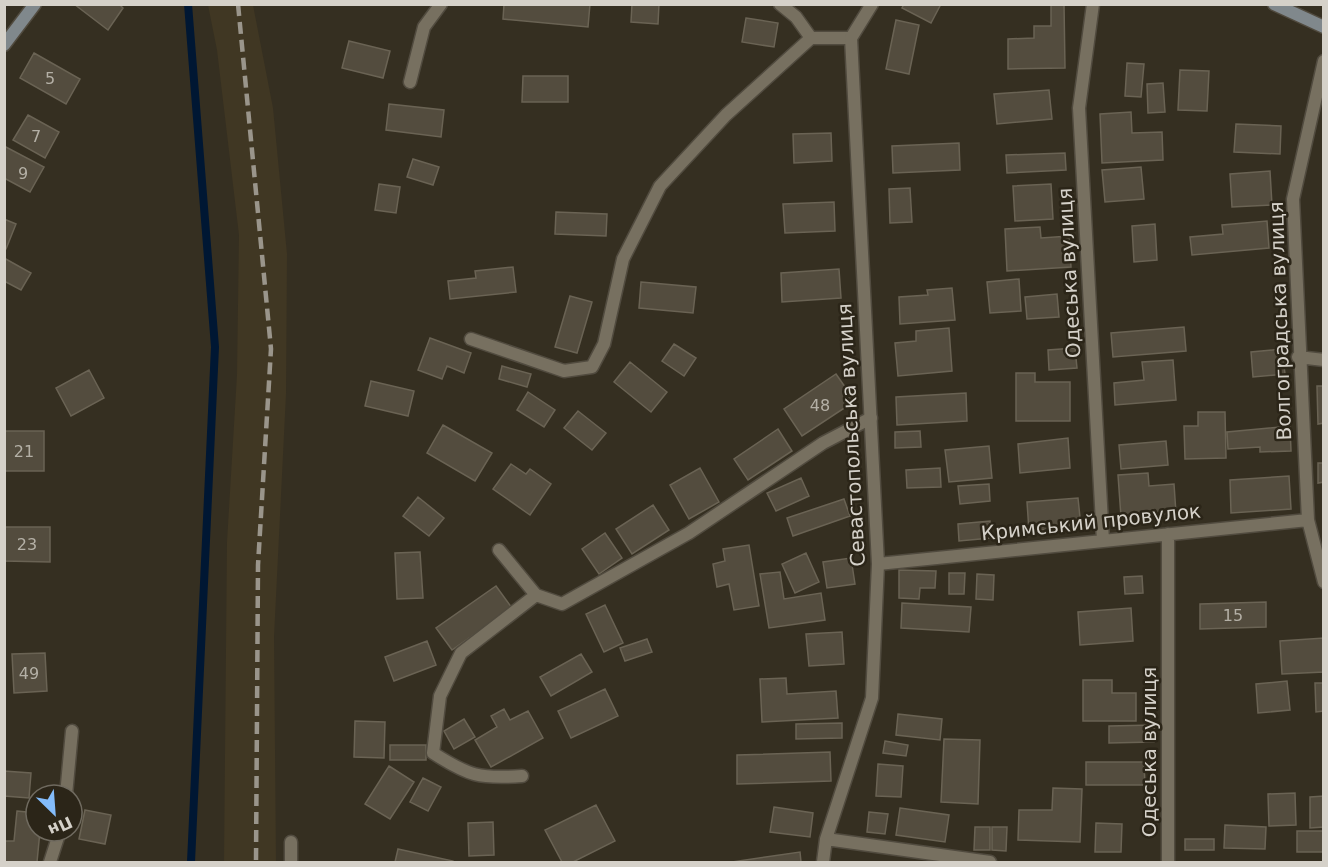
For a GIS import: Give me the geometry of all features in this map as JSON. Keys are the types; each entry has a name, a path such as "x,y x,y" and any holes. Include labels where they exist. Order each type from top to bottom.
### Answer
{"main road":[{"path":"4,45 35,4"},
{"path":"1274,4 1323,27"}],"street":[{"path":"410,82 424,27 441,4"},
{"path":"780,4 796,17 811,38"},
{"path":"471,339 564,371 592,367 604,344 623,259 660,186 726,115 811,38 851,38 872,4"},
{"name":"Одеська вулиця","path":"1093,4 1079,108 1103,541"},
{"name":"Севастопольська вулиця","path":"823,862 826,839 872,698 878,564 851,38"},
{"name":"Волгоградська вулиця","path":"1323,61 1293,199 1298,357 1308,520 1323,582"},
{"path":"1298,357 1323,360"},
{"path":"499,550 536,595 562,604 689,533 823,443 870,418"},
{"name":"Кримський провулок","path":"878,564 1308,520"},
{"name":"Одеська вулиця","path":"1168,534 1168,862"},
{"path":"522,776 490,778 464,773 433,753 440,696 462,653 536,595"},
{"path":"67,783 72,731"},
{"path":"826,839 990,862"},
{"path":"291,842 291,862"},
{"path":"50,862 56,843"}],"shaded area":[{"path":"208,5 253,5 273,108 287,254 286,394 274,637 276,862 224,862 227,542 237,375 239,235 217,50"}],"building":[{"path":"74,4 119,4 123,8 108,30"},
{"path":"504,4 590,4 588,27 503,19"},
{"path":"632,4 659,4 658,24 631,22"},
{"path":"904,4 941,4 931,23 902,8"},
{"path":"1051,4 1064,4 1065,68 1008,69 1008,39 1034,38 1034,26 1051,26"},
{"path":"746,18 778,23 774,47 742,42"},
{"path":"896,20 919,25 909,74 886,69"},
{"path":"349,41 390,51 383,78 342,68"},
{"path":"34,53 80,79 66,104 20,78"},
{"path":"1127,63 1144,64 1141,97 1125,96"},
{"path":"1180,70 1209,71 1207,111 1178,110"},
{"path":"523,76 568,76 568,102 522,102"},
{"path":"1163,83 1165,112 1148,113 1147,84"},
{"path":"1049,90 1052,119 997,124 994,94"},
{"path":"389,104 444,110 441,137 386,130"},
{"path":"1131,112 1132,133 1162,132 1163,160 1102,163 1100,114"},
{"path":"28,115 59,132 45,158 13,140"},
{"path":"1236,124 1281,126 1280,154 1234,152"},
{"path":"831,133 832,161 794,163 793,134"},
{"path":"959,143 960,170 893,173 892,146"},
{"path":"4,146 44,167 30,192 4,178"},
{"path":"1065,153 1066,170 1007,173 1006,155"},
{"path":"413,159 439,167 433,185 407,177"},
{"path":"1141,167 1144,199 1105,202 1102,170"},
{"path":"1270,171 1272,205 1232,207 1230,174"},
{"path":"379,184 400,187 396,213 375,210"},
{"path":"1051,184 1053,219 1015,221 1013,186"},
{"path":"910,188 912,222 890,223 889,189"},
{"path":"834,202 835,231 785,233 783,204"},
{"path":"556,212 607,214 606,236 555,234"},
{"path":"4,219 16,224 6,249 4,249"},
{"path":"1267,221 1269,248 1192,255 1190,237 1223,234 1222,225"},
{"path":"1155,224 1157,260 1134,262 1132,226"},
{"path":"1040,227 1041,238 1069,236 1071,267 1007,271 1005,229"},
{"path":"4,258 31,273 21,290 4,281"},
{"path":"513,267 516,292 450,299 448,281 476,278 475,271"},
{"path":"839,269 841,298 782,302 781,273"},
{"path":"1019,279 1021,311 990,313 987,282"},
{"path":"641,282 696,287 693,313 639,308"},
{"path":"952,288 955,320 900,324 899,297 928,295 927,290"},
{"path":"1057,294 1059,317 1027,319 1025,297"},
{"path":"570,296 592,302 577,353 555,347"},
{"path":"1184,327 1186,351 1113,357 1111,333"},
{"path":"949,328 952,371 898,376 895,343 916,341 916,331"},
{"path":"430,338 471,353 464,373 447,366 442,379 418,370"},
{"path":"674,344 696,358 684,376 662,361"},
{"path":"1075,348 1077,368 1049,370 1048,350"},
{"path":"1282,349 1285,374 1253,377 1251,352"},
{"path":"1173,360 1176,400 1115,405 1114,383 1144,380 1142,362"},
{"path":"630,362 667,392 651,412 614,382"},
{"path":"502,366 531,374 527,387 499,379"},
{"path":"89,370 104,398 71,416 56,388"},
{"path":"1016,373 1035,373 1035,382 1070,382 1070,421 1016,421"},
{"path":"836,374 855,401 802,436 784,409"},
{"path":"371,381 414,391 408,416 365,406"},
{"path":"1317,386 1324,386 1324,423 1318,424"},
{"path":"528,392 555,410 544,427 517,410"},
{"path":"966,393 967,421 897,425 896,397"},
{"path":"578,411 606,433 592,450 564,428"},
{"path":"1198,412 1225,412 1226,458 1185,459 1184,426 1198,426"},
{"path":"443,425 492,453 475,481 427,453"},
{"path":"1290,426 1291,451 1260,452 1260,447 1228,449 1227,432"},
{"path":"778,429 792,451 748,480 734,459"},
{"path":"4,431 44,431 44,471 4,471"},
{"path":"920,431 921,447 895,448 895,432"},
{"path":"1068,438 1070,468 1020,473 1018,444"},
{"path":"1166,441 1168,465 1121,469 1119,445"},
{"path":"989,446 992,478 949,482 945,450"},
{"path":"1318,463 1324,463 1324,482 1318,483"},
{"path":"511,464 526,474 530,469 551,484 530,515 493,489"},
{"path":"700,468 719,502 689,519 670,485"},
{"path":"940,468 941,487 907,488 906,470"},
{"path":"1148,473 1149,486 1174,484 1176,513 1121,517 1118,475"},
{"path":"1289,476 1291,509 1231,513 1230,480"},
{"path":"801,478 809,496 776,511 767,493"},
{"path":"989,484 990,501 960,504 958,486"},
{"path":"418,497 444,518 429,536 403,516"},
{"path":"1078,498 1081,527 1029,531 1027,502"},
{"path":"844,499 850,516 793,536 787,518"},
{"path":"653,505 669,530 632,554 616,529"},
{"path":"990,521 991,538 959,541 958,524"},
{"path":"4,527 50,527 50,562 4,561"},
{"path":"605,533 622,558 599,574 582,549"},
{"path":"749,545 759,606 734,610 729,584 717,587 713,564 725,561 723,549"},
{"path":"420,552 423,598 397,599 395,553"},
{"path":"806,553 819,582 795,593 782,564"},
{"path":"851,558 855,584 827,588 823,562"},
{"path":"899,570 936,571 935,588 920,588 919,599 899,598"},
{"path":"780,572 784,599 821,593 825,620 769,628 760,574"},
{"path":"949,573 965,573 964,594 949,594"},
{"path":"977,574 994,575 993,600 976,599"},
{"path":"1142,576 1143,593 1125,594 1124,577"},
{"path":"496,586 512,608 452,650 436,628"},
{"path":"1266,602 1266,627 1200,629 1200,604"},
{"path":"902,603 971,607 969,632 901,628"},
{"path":"605,605 623,643 604,652 586,614"},
{"path":"1131,608 1133,641 1080,645 1078,612"},
{"path":"842,632 844,664 809,666 806,634"},
{"path":"1324,638 1324,672 1282,674 1280,641"},
{"path":"647,639 652,652 625,661 620,648"},
{"path":"427,641 436,665 394,681 385,657"},
{"path":"45,653 47,691 14,693 12,654"},
{"path":"581,654 592,672 551,696 540,677"},
{"path":"786,678 787,694 836,691 838,718 762,722 760,679"},
{"path":"1083,680 1112,680 1112,693 1136,693 1136,721 1083,721"},
{"path":"1287,681 1290,710 1258,713 1256,684"},
{"path":"1315,683 1324,683 1324,711 1316,712"},
{"path":"605,689 618,716 571,738 558,711"},
{"path":"504,709 510,720 528,711 543,738 491,767 475,740 497,727 491,716"},
{"path":"898,714 942,719 940,740 896,735"},
{"path":"464,719 475,737 454,749 444,731"},
{"path":"355,721 385,722 384,758 354,757"},
{"path":"842,723 842,738 796,739 796,724"},
{"path":"1154,725 1154,742 1109,743 1109,726"},
{"path":"944,739 980,740 978,804 941,802"},
{"path":"885,741 908,745 906,756 883,753"},
{"path":"390,745 426,745 426,760 390,760"},
{"path":"830,752 831,781 737,784 737,755"},
{"path":"1086,762 1144,762 1145,785 1086,785"},
{"path":"878,764 903,766 901,797 876,796"},
{"path":"389,766 414,782 390,819 365,804"},
{"path":"4,771 31,773 30,783 24,783 24,798 4,796"},
{"path":"423,778 441,787 428,811 410,802"},
{"path":"1053,788 1082,789 1080,842 1018,840 1019,810 1052,810"},
{"path":"1295,793 1296,825 1269,826 1268,794"},
{"path":"1324,796 1324,827 1310,828 1310,797"},
{"path":"596,805 615,841 573,862 562,862 545,830"},
{"path":"774,807 813,813 810,837 770,832"},
{"path":"900,808 949,815 945,842 896,835"},
{"path":"85,810 111,815 105,844 84,840"},
{"path":"17,811 24,812 24,843 39,843 37,862 4,862 4,841 14,841"},
{"path":"869,812 888,814 885,834 867,832"},
{"path":"493,822 494,855 469,856 468,823"},
{"path":"1096,823 1122,824 1121,852 1095,852"},
{"path":"1225,825 1266,827 1265,849 1224,848"},
{"path":"975,827 990,827 990,850 974,850"},
{"path":"992,827 1007,827 1006,851 992,850"},
{"path":"1297,831 1324,831 1324,852 1297,852"},
{"path":"1185,839 1214,839 1214,850 1185,850"},
{"path":"398,849 453,861 453,862 395,862"},
{"path":"800,852 801,862 732,862"}],"waterway":[{"path":"188,4 215,347 191,862"}],"railway":[{"path":"238,4 271,349 258,565 256,862"}]}
